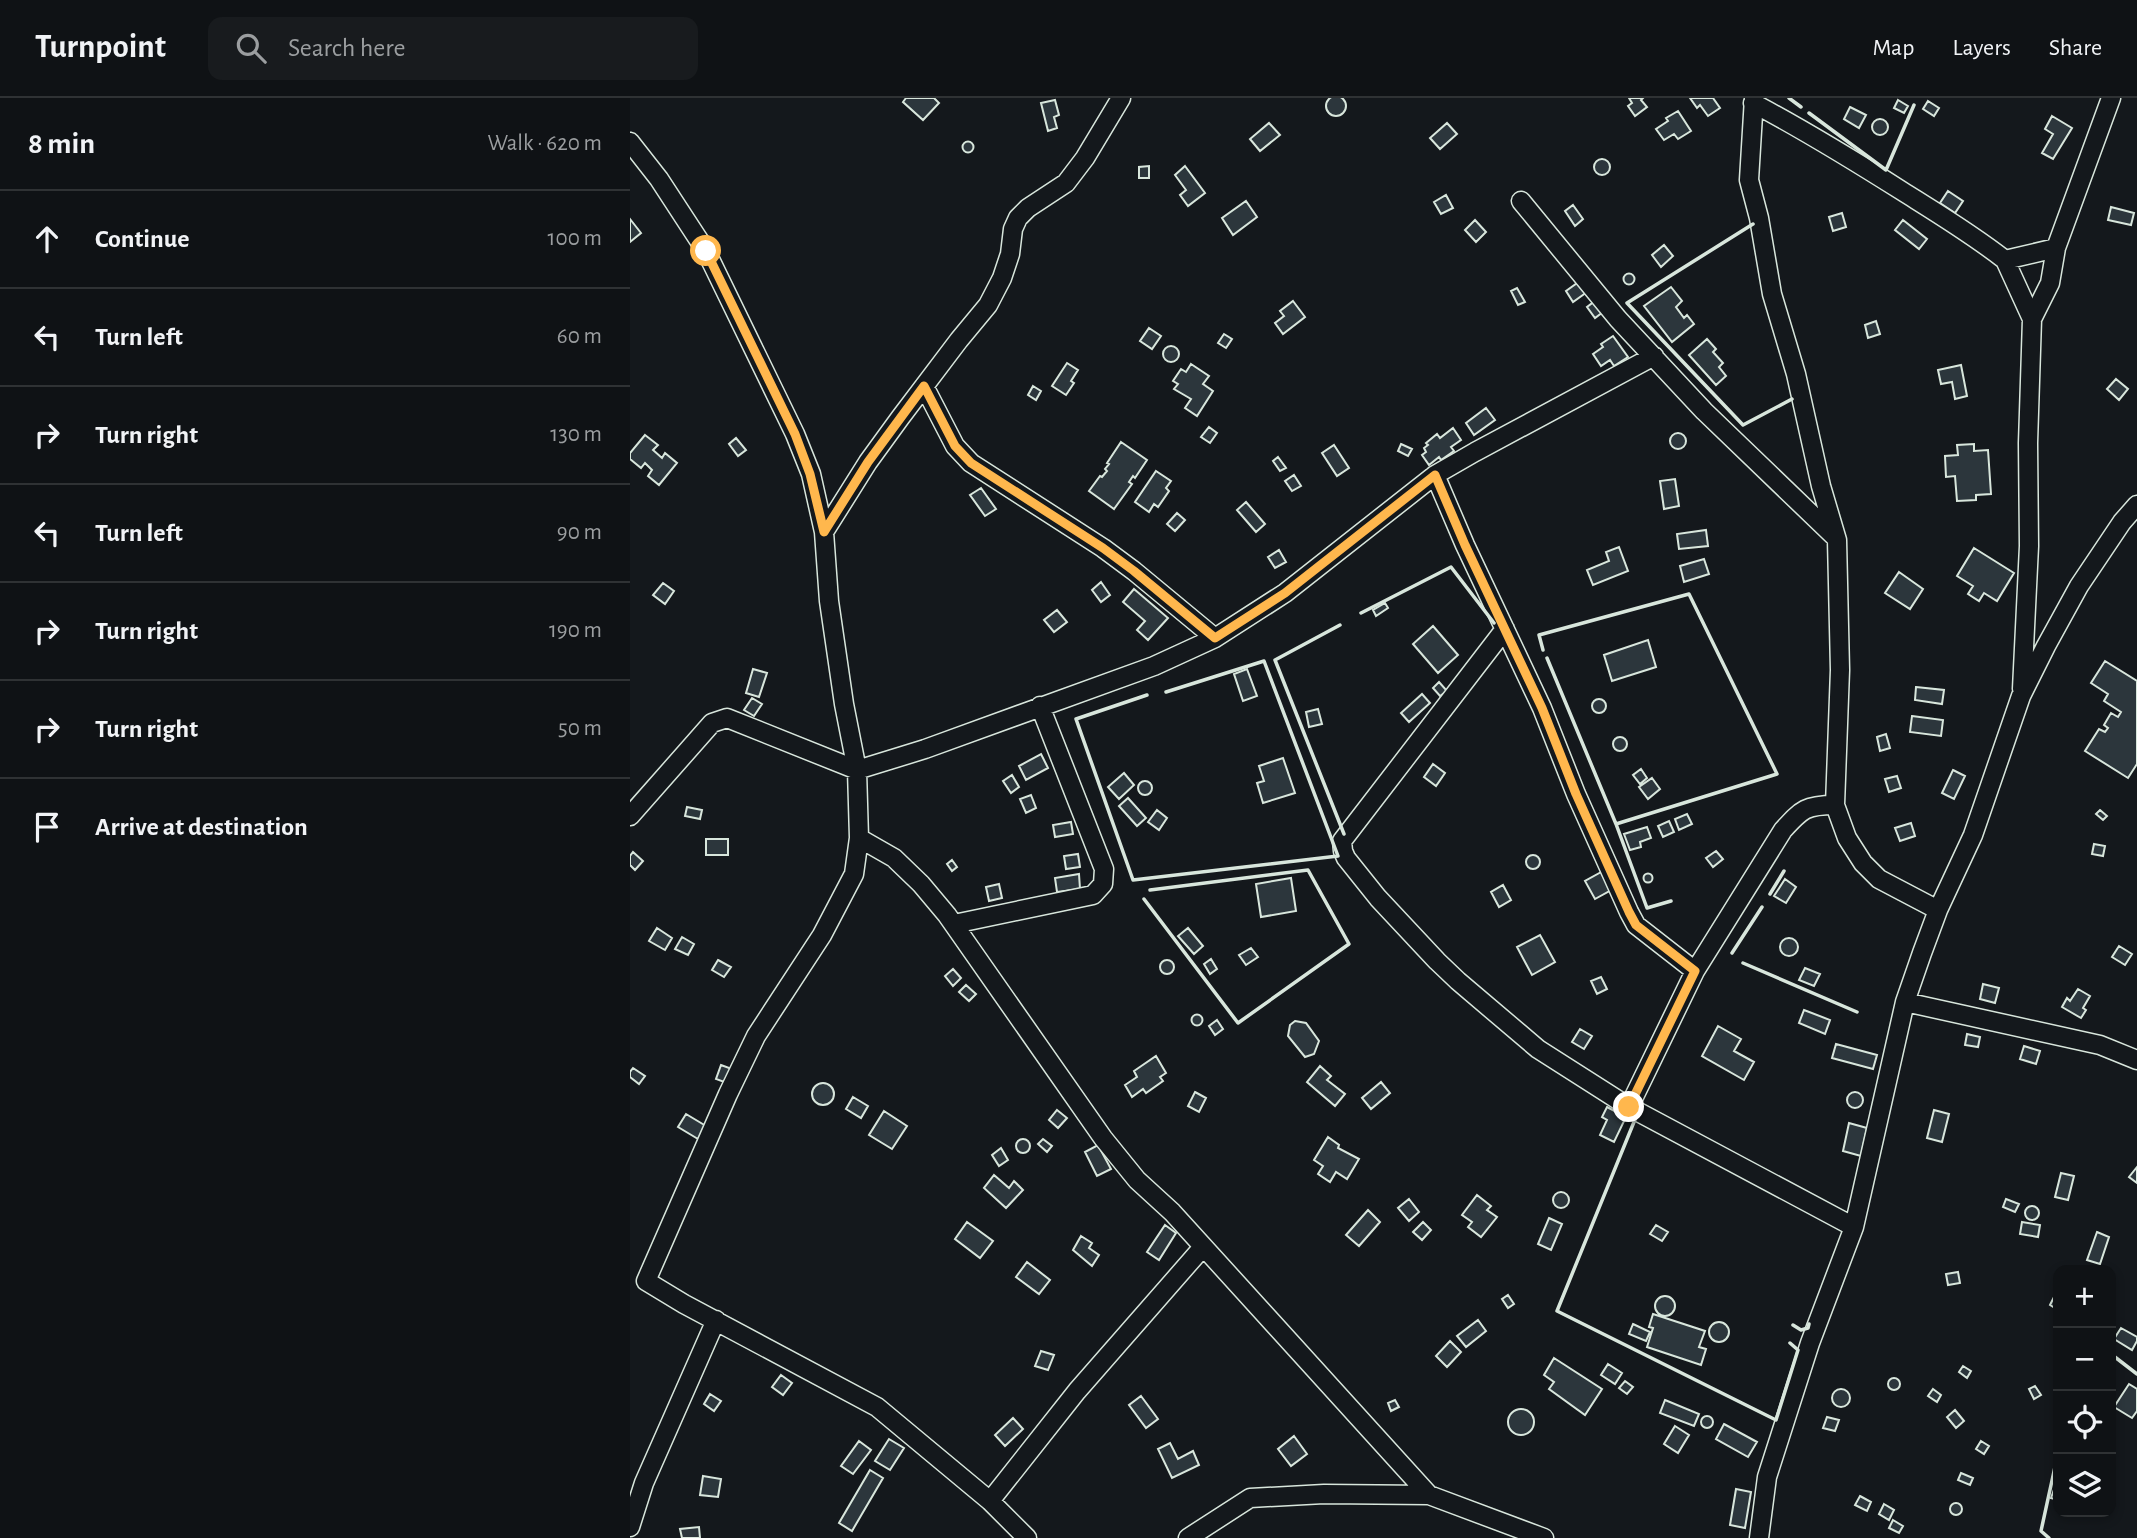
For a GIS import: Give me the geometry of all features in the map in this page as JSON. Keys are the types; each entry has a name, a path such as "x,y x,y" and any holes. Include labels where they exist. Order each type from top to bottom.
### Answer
{"street":[{"path":"824,532 868,462 988,305 1002,278 1018,218 1028,208 1066,183 1085,158 1121,98"},
{"path":"2021,696 2029,546 2028,443 2032,319 2050,284 2056,248 2111,98"},
{"path":"1938,910 1879,879 1863,863 1847,838 1835,805 1840,670 1837,540 1821,486 1796,374 1772,294 1759,218 1749,180 1754,100 1981,241 2005,260 2032,319"},
{"path":"630,142 659,178 706,251 795,434 810,474 824,532 829,601 844,704 857,769 859,838 854,874 822,936 756,1036 638,1280 877,1407 990,1501 1027,1538"},
{"path":"1521,201 1618,320 1713,420 1837,540"},
{"path":"2005,260 2056,248"},
{"path":"630,816 712,723 727,718 857,769 925,749 1154,666 1215,638 1285,593 1435,475 1654,356"},
{"path":"924,386 955,446 971,463 1103,548 1215,638"},
{"path":"1435,475 1632,918 1636,925 1695,971"},
{"path":"1759,1538 1767,1478 1810,1343 1854,1227 1905,1002 1938,910 1973,835 2021,696 2079,586 2122,522 2137,505"},
{"path":"1505,629 1342,841 1346,858 1378,898 1458,981 1538,1049 1629,1107 1854,1227"},
{"path":"954,924 1093,895 1102,884 1104,869 1040,706"},
{"path":"1629,1107 1695,971 1783,830 1795,816 1812,805 1835,805"},
{"path":"859,838 894,858 921,884 954,924 1104,1138 1137,1180 1172,1212 1429,1496"},
{"path":"1905,1002 2100,1045 2137,1060"},
{"path":"990,1501 1077,1391 1203,1247"},
{"path":"630,1527 644,1483 716,1321"},
{"path":"1188,1538 1250,1498 1324,1494 1429,1496 1544,1538"},
{"path":"1217,1518 1219,1538"}],"building":[{"path":"1336,96 1343,99 1346,106 1343,113 1336,116 1329,113 1326,106 1329,99"},
{"path":"906,98 934,98 939,103 923,120 903,102"},
{"path":"1629,98 1643,98 1641,100 1647,107 1635,116 1628,106 1632,103"},
{"path":"1690,98 1713,98 1720,108 1708,116 1700,105 1697,108"},
{"path":"1055,100 1059,115 1054,117 1057,128 1048,131 1041,103"},
{"path":"1898,100 1908,106 1904,113 1894,108"},
{"path":"1928,101 1939,108 1934,116 1923,109"},
{"path":"1850,107 1866,115 1859,128 1844,119"},
{"path":"1678,111 1691,131 1678,139 1674,134 1664,140 1656,129 1668,121 1666,118"},
{"path":"2052,116 2072,128 2053,159 2042,153 2053,134 2045,129"},
{"path":"1880,119 1886,121 1886,133 1880,135 1874,133 1872,127 1874,121"},
{"path":"1269,123 1280,135 1260,151 1250,139"},
{"path":"1447,123 1457,134 1440,149 1430,138"},
{"path":"968,141 974,147 968,153 962,147"},
{"path":"1602,159 1608,161 1608,173 1602,175 1596,173 1594,167 1596,161"},
{"path":"1149,166 1149,178 1139,178 1139,167"},
{"path":"1185,166 1205,193 1188,206 1180,195 1186,190 1175,175"},
{"path":"1948,191 1963,201 1955,213 1940,203"},
{"path":"1446,195 1453,208 1441,214 1434,202"},
{"path":"1246,201 1257,217 1233,235 1222,218"},
{"path":"1573,205 1583,219 1575,226 1565,211"},
{"path":"2111,207 2134,213 2131,225 2108,220"},
{"path":"1842,213 1846,227 1833,231 1829,217"},
{"path":"630,219 641,233 630,242"},
{"path":"1475,220 1486,232 1476,242 1465,230"},
{"path":"1903,220 1927,239 1919,249 1895,230"},
{"path":"1664,245 1673,256 1661,267 1652,255"},
{"path":"1629,273 1635,279 1629,285 1623,279"},
{"path":"1580,281 1587,292 1573,302 1566,291"},
{"path":"1671,287 1682,301 1676,307 1684,318 1687,315 1694,324 1672,342 1644,306"},
{"path":"1517,288 1525,302 1518,305 1511,291"},
{"path":"1293,301 1305,317 1283,334 1275,323 1284,316 1280,311"},
{"path":"1595,301 1603,312 1595,318 1587,307"},
{"path":"1876,321 1880,334 1868,338 1865,325"},
{"path":"1149,328 1161,336 1152,349 1140,341"},
{"path":"1224,334 1232,339 1226,348 1218,343"},
{"path":"1613,336 1628,357 1614,366 1610,360 1601,366 1593,354"},
{"path":"1707,339 1716,349 1713,352 1723,363 1719,367 1726,376 1716,385 1689,355"},
{"path":"1168,346 1174,346 1179,354 1177,360 1168,362 1163,357 1163,351"},
{"path":"1067,363 1078,370 1066,395 1052,386"},
{"path":"1191,364 1209,376 1203,384 1213,391 1197,416 1185,408 1191,399 1174,389 1178,384 1173,381 1181,369 1186,372"},
{"path":"1961,365 1967,396 1955,399 1952,382 1941,384 1938,370"},
{"path":"2116,379 2128,389 2119,400 2107,389"},
{"path":"1033,386 1041,391 1036,400 1028,395"},
{"path":"1486,408 1495,420 1474,435 1466,423"},
{"path":"1209,427 1217,433 1210,443 1201,437"},
{"path":"1453,428 1461,440 1451,447 1454,451 1429,465 1422,455 1426,452 1426,443 1437,434 1440,438"},
{"path":"1678,433 1684,435 1684,447 1678,449 1672,447 1670,441 1672,435"},
{"path":"645,435 658,445 653,450 662,458 665,453 677,463 659,485 648,476 652,470 645,463 641,468 630,459 630,453"},
{"path":"736,438 746,450 738,456 729,444"},
{"path":"1121,442 1147,460 1135,478 1133,476 1129,482 1132,484 1114,509 1089,491 1107,471 1107,463"},
{"path":"1401,444 1412,449 1408,456 1398,451"},
{"path":"1974,444 1974,451 1988,450 1991,494 1976,495 1976,500 1957,501 1955,476 1946,477 1945,456 1958,455 1957,445"},
{"path":"1334,445 1349,468 1337,476 1322,453"},
{"path":"1278,457 1286,468 1280,471 1273,461"},
{"path":"1156,471 1171,481 1166,488 1169,491 1158,507 1154,504 1149,512 1135,502"},
{"path":"1294,475 1301,486 1292,491 1285,481"},
{"path":"1675,479 1679,506 1664,509 1660,481"},
{"path":"981,488 996,509 985,516 970,495"},
{"path":"1246,502 1265,524 1256,532 1237,510"},
{"path":"1177,513 1185,520 1175,531 1167,524"},
{"path":"1706,530 1708,546 1679,549 1677,534"},
{"path":"1619,547 1628,571 1593,585 1587,570 1609,561 1606,552"},
{"path":"1974,548 2014,573 1997,601 1984,593 1979,601 1968,594 1973,586 1957,576"},
{"path":"1279,550 1286,562 1275,568 1268,557"},
{"path":"1704,559 1709,574 1684,582 1680,566"},
{"path":"1899,572 1923,589 1910,609 1885,593"},
{"path":"1101,582 1110,595 1101,602 1092,590"},
{"path":"663,583 674,591 665,604 653,595"},
{"path":"1134,589 1168,618 1148,640 1137,630 1145,621 1123,602"},
{"path":"1385,603 1388,608 1376,616 1373,610"},
{"path":"1057,610 1067,622 1054,632 1044,620"},
{"path":"1433,626 1458,655 1438,673 1413,644"},
{"path":"1648,640 1656,667 1612,681 1604,655"},
{"path":"2105,661 2137,681 2137,764 2128,778 2085,751 2099,729 2105,732 2108,728 2104,725 2111,713 2118,717 2121,712 2104,701 2108,694 2091,683"},
{"path":"753,669 767,673 759,697 746,693"},
{"path":"1247,669 1257,696 1243,701 1234,674"},
{"path":"1439,682 1447,691 1440,696 1433,688"},
{"path":"1916,687 1944,690 1942,704 1915,700"},
{"path":"1422,694 1430,703 1409,722 1401,713"},
{"path":"752,698 762,704 754,716 744,710"},
{"path":"1599,699 1604,701 1604,711 1599,713 1594,711 1592,706 1594,701"},
{"path":"1318,709 1322,724 1309,727 1306,712"},
{"path":"1912,716 1943,720 1941,736 1910,732"},
{"path":"1886,734 1890,748 1880,751 1877,737"},
{"path":"1617,737 1623,737 1627,744 1623,751 1617,751 1613,747 1613,741"},
{"path":"1041,754 1048,768 1026,780 1019,766"},
{"path":"1283,758 1295,793 1263,803 1257,783 1264,781 1259,766"},
{"path":"1433,764 1445,773 1436,786 1424,777"},
{"path":"1641,769 1647,778 1640,784 1633,775"},
{"path":"1953,770 1965,776 1954,799 1942,793"},
{"path":"1124,773 1134,785 1119,799 1108,787"},
{"path":"1012,775 1019,787 1011,793 1003,781"},
{"path":"1897,776 1901,788 1889,792 1885,779"},
{"path":"1652,778 1660,789 1648,799 1639,787"},
{"path":"1145,781 1150,783 1150,793 1145,795 1140,793 1138,788 1140,783"},
{"path":"1031,795 1036,808 1026,813 1020,799"},
{"path":"1128,798 1146,818 1137,826 1119,806"},
{"path":"687,807 702,810 700,819 685,816"},
{"path":"1157,810 1167,818 1159,830 1148,822"},
{"path":"2100,810 2107,816 2103,820 2096,814"},
{"path":"1687,814 1692,824 1679,830 1675,819"},
{"path":"1669,821 1674,832 1663,837 1658,826"},
{"path":"1071,822 1073,834 1055,837 1053,825"},
{"path":"1911,823 1915,836 1900,841 1895,828"},
{"path":"1647,827 1651,838 1640,842 1641,847 1630,850 1624,834"},
{"path":"706,839 728,839 728,855 706,855"},
{"path":"2094,844 2105,846 2103,856 2092,854"},
{"path":"1716,851 1723,859 1713,867 1706,858"},
{"path":"633,852 643,861 635,870 630,865"},
{"path":"1078,854 1080,867 1066,869 1064,856"},
{"path":"1533,855 1538,857 1538,867 1533,869 1528,867 1526,862 1528,857"},
{"path":"952,860 957,867 952,871 947,864"},
{"path":"1603,871 1613,889 1595,899 1585,881"},
{"path":"1648,873 1653,878 1648,883 1643,878"},
{"path":"1079,874 1080,889 1057,892 1055,878"},
{"path":"1291,878 1296,911 1261,917 1256,884"},
{"path":"1785,879 1796,887 1786,903 1774,896"},
{"path":"999,884 1002,898 989,901 986,887"},
{"path":"1503,885 1511,900 1499,907 1491,892"},
{"path":"657,928 672,938 665,950 649,941"},
{"path":"1188,928 1203,946 1194,954 1178,936"},
{"path":"1540,935 1555,962 1532,975 1517,947"},
{"path":"682,937 694,944 688,955 675,949"},
{"path":"1785,938 1793,938 1798,947 1796,954 1785,956 1780,951 1780,943"},
{"path":"2119,946 2132,954 2125,965 2112,957"},
{"path":"1251,948 1258,957 1246,965 1239,955"},
{"path":"1211,959 1217,969 1210,974 1204,964"},
{"path":"718,960 731,967 724,977 712,970"},
{"path":"1164,960 1170,960 1174,967 1170,974 1164,974 1160,970 1160,964"},
{"path":"1805,968 1820,974 1814,986 1799,980"},
{"path":"953,969 961,978 953,986 945,976"},
{"path":"1601,977 1607,989 1597,994 1591,981"},
{"path":"1983,984 1999,988 1995,1003 1980,999"},
{"path":"966,985 976,994 969,1001 959,992"},
{"path":"2078,989 2090,996 2081,1018 2062,1007 2067,998 2070,1001"},
{"path":"1804,1010 1830,1020 1825,1034 1799,1023"},
{"path":"1197,1014 1203,1020 1197,1026 1191,1020"},
{"path":"1217,1020 1223,1029 1215,1035 1209,1026"},
{"path":"1295,1021 1306,1023 1319,1041 1314,1054 1305,1057 1288,1036 1290,1025"},
{"path":"1718,1026 1741,1039 1734,1051 1754,1062 1744,1080 1702,1056"},
{"path":"1580,1029 1592,1036 1584,1049 1572,1042"},
{"path":"1967,1034 1980,1037 1978,1047 1965,1045"},
{"path":"1836,1044 1877,1055 1873,1069 1832,1058"},
{"path":"2024,1046 2040,1051 2036,1064 2020,1059"},
{"path":"1156,1056 1166,1073 1160,1077 1163,1081 1146,1093 1143,1089 1132,1097 1125,1085 1137,1077 1134,1071"},
{"path":"721,1065 732,1069 727,1083 716,1079"},
{"path":"1320,1066 1331,1076 1327,1080 1345,1094 1335,1106 1307,1082"},
{"path":"633,1068 645,1076 639,1084 630,1077"},
{"path":"1381,1082 1390,1093 1371,1109 1362,1098"},
{"path":"823,1083 831,1086 834,1094 831,1102 823,1105 815,1102 812,1094 815,1086"},
{"path":"1195,1092 1206,1098 1199,1112 1188,1106"},
{"path":"1852,1092 1858,1092 1863,1100 1861,1106 1852,1108 1847,1103 1847,1097"},
{"path":"853,1097 868,1106 861,1118 846,1109"},
{"path":"1607,1107 1626,1117 1614,1142 1600,1135 1607,1120 1602,1117"},
{"path":"1057,1110 1067,1118 1058,1128 1049,1120"},
{"path":"1934,1110 1949,1114 1942,1142 1927,1138"},
{"path":"884,1111 907,1126 892,1149 869,1135"},
{"path":"686,1114 706,1126 698,1139 678,1127"},
{"path":"1849,1123 1867,1128 1861,1156 1843,1151"},
{"path":"1328,1137 1339,1145 1338,1148 1359,1159 1347,1179 1336,1172 1330,1182 1318,1174 1323,1166 1314,1160"},
{"path":"1020,1139 1026,1139 1030,1146 1026,1153 1020,1153 1016,1149 1016,1143"},
{"path":"1043,1139 1052,1146 1047,1152 1038,1144"},
{"path":"1098,1145 1111,1169 1097,1176 1085,1152"},
{"path":"1001,1148 1008,1160 999,1166 992,1155"},
{"path":"2137,1167 2137,1183 2129,1177"},
{"path":"2061,1173 2074,1176 2068,1200 2055,1197"},
{"path":"994,1175 1009,1188 1014,1181 1023,1190 1006,1208 984,1188"},
{"path":"1561,1192 1567,1194 1567,1206 1561,1208 1555,1206 1553,1200 1555,1194"},
{"path":"1477,1195 1491,1206 1487,1210 1497,1217 1481,1237 1468,1227 1472,1222 1462,1215"},
{"path":"1409,1199 1419,1212 1409,1221 1398,1208"},
{"path":"2006,1199 2019,1204 2015,1212 2003,1207"},
{"path":"2029,1206 2035,1206 2039,1213 2035,1220 2029,1220 2025,1216 2025,1210"},
{"path":"1368,1210 1380,1222 1359,1246 1346,1235"},
{"path":"1549,1218 1562,1224 1551,1250 1538,1244"},
{"path":"967,1222 993,1241 980,1258 955,1239"},
{"path":"1423,1222 1431,1230 1422,1240 1413,1232"},
{"path":"2022,1222 2040,1225 2038,1237 2020,1234"},
{"path":"1165,1225 1176,1233 1159,1260 1147,1252"},
{"path":"1656,1225 1668,1232 1662,1241 1650,1234"},
{"path":"2097,1232 2109,1237 2100,1264 2087,1260"},
{"path":"1081,1236 1092,1243 1089,1248 1099,1255 1092,1266 1073,1250"},
{"path":"1027,1262 1050,1280 1039,1294 1016,1277"},
{"path":"1958,1272 1960,1283 1948,1285 1946,1274"},
{"path":"1508,1295 1514,1304 1508,1308 1502,1299"},
{"path":"1665,1296 1672,1299 1675,1306 1672,1313 1665,1316 1658,1313 1655,1306 1658,1299"},
{"path":"1653,1314 1705,1331 1699,1347 1706,1349 1701,1365 1647,1347 1653,1328 1649,1327"},
{"path":"1478,1320 1486,1331 1466,1347 1457,1336"},
{"path":"1719,1322 1726,1325 1729,1332 1726,1339 1719,1342 1712,1339 1709,1332 1712,1325"},
{"path":"1633,1324 1650,1332 1646,1341 1629,1334"},
{"path":"2121,1328 2137,1337 2137,1341 2132,1350 2116,1340"},
{"path":"1450,1341 1461,1352 1447,1367 1436,1356"},
{"path":"1041,1351 1054,1355 1048,1370 1035,1366"},
{"path":"1554,1358 1602,1389 1585,1415 1549,1389 1554,1382 1544,1375"},
{"path":"1608,1364 1622,1373 1615,1384 1601,1375"},
{"path":"1963,1366 1971,1371 1967,1378 1959,1372"},
{"path":"781,1375 792,1383 783,1395 772,1387"},
{"path":"1894,1378 1900,1384 1894,1390 1888,1384"},
{"path":"1625,1381 1633,1387 1627,1394 1619,1388"},
{"path":"2129,1384 2137,1389 2137,1411 2132,1418 2116,1408"},
{"path":"2035,1386 2041,1395 2034,1399 2029,1389"},
{"path":"1841,1389 1847,1392 1850,1398 1847,1404 1841,1407 1835,1404 1832,1398 1835,1392"},
{"path":"1933,1389 1941,1395 1937,1402 1928,1396"},
{"path":"710,1394 721,1401 714,1411 704,1404"},
{"path":"1141,1396 1158,1419 1146,1428 1129,1405"},
{"path":"1395,1400 1399,1407 1391,1411 1388,1403"},
{"path":"1665,1400 1699,1414 1694,1426 1660,1413"},
{"path":"1521,1409 1530,1413 1534,1422 1530,1431 1521,1435 1512,1431 1508,1422 1512,1413"},
{"path":"1955,1410 1964,1421 1956,1428 1947,1417"},
{"path":"1702,1417 1712,1417 1712,1427 1702,1427"},
{"path":"1827,1417 1839,1420 1835,1431 1823,1428"},
{"path":"1013,1418 1023,1429 1005,1446 995,1435"},
{"path":"1724,1424 1757,1442 1748,1457 1716,1439"},
{"path":"1675,1426 1689,1435 1678,1453 1664,1444"},
{"path":"1294,1436 1307,1454 1291,1466 1278,1449"},
{"path":"889,1439 904,1448 890,1470 875,1461"},
{"path":"859,1441 871,1450 853,1474 841,1466"},
{"path":"1981,1441 1989,1446 1984,1454 1976,1449"},
{"path":"1170,1443 1178,1459 1193,1451 1199,1465 1172,1478 1158,1449"},
{"path":"870,1470 883,1478 852,1531 839,1523"},
{"path":"1961,1473 1973,1478 1970,1485 1958,1480"},
{"path":"703,1476 721,1479 718,1497 700,1495"},
{"path":"1736,1489 1751,1492 1745,1528 1730,1525"},
{"path":"1860,1496 1871,1502 1867,1511 1855,1505"},
{"path":"1884,1504 1894,1510 1889,1520 1879,1514"},
{"path":"1951,1504 1961,1504 1961,1514 1951,1514"},
{"path":"1893,1520 1903,1526 1899,1533 1889,1528"},
{"path":"699,1527 700,1538 682,1538 680,1529"}],"wall":[{"path":"1789,98 1801,107"},
{"path":"1809,113 1886,170 1914,105"},
{"path":"1753,224 1627,303 1743,425 1792,399"},
{"path":"1361,613 1451,567 1494,623"},
{"path":"1543,650 1539,635 1689,594 1777,774 1616,824 1547,658"},
{"path":"1340,625 1275,660 1344,834"},
{"path":"1147,695 1076,719 1133,880 1338,856 1264,661 1166,692"},
{"path":"1616,824 1647,908 1671,901"},
{"path":"1144,899 1238,1023 1349,944 1308,870 1150,890"},
{"path":"1770,894 1784,871"},
{"path":"1732,953 1762,907"},
{"path":"1743,963 1857,1012"},
{"path":"1636,1117 1557,1311 1776,1420 1798,1350 1790,1343"},
{"path":"1793,1325 1801,1330 1808,1328 1809,1324"},
{"path":"2116,1358 2137,1374"},
{"path":"2049,1538 2041,1531 2058,1454"}],"route":[{"path":"706,251 795,434 810,474 824,532 868,462 924,386 955,446 971,463 1103,548 1215,638 1285,593 1435,475 1542,708 1576,794 1629,912 1636,925 1695,971 1629,1107"}]}
